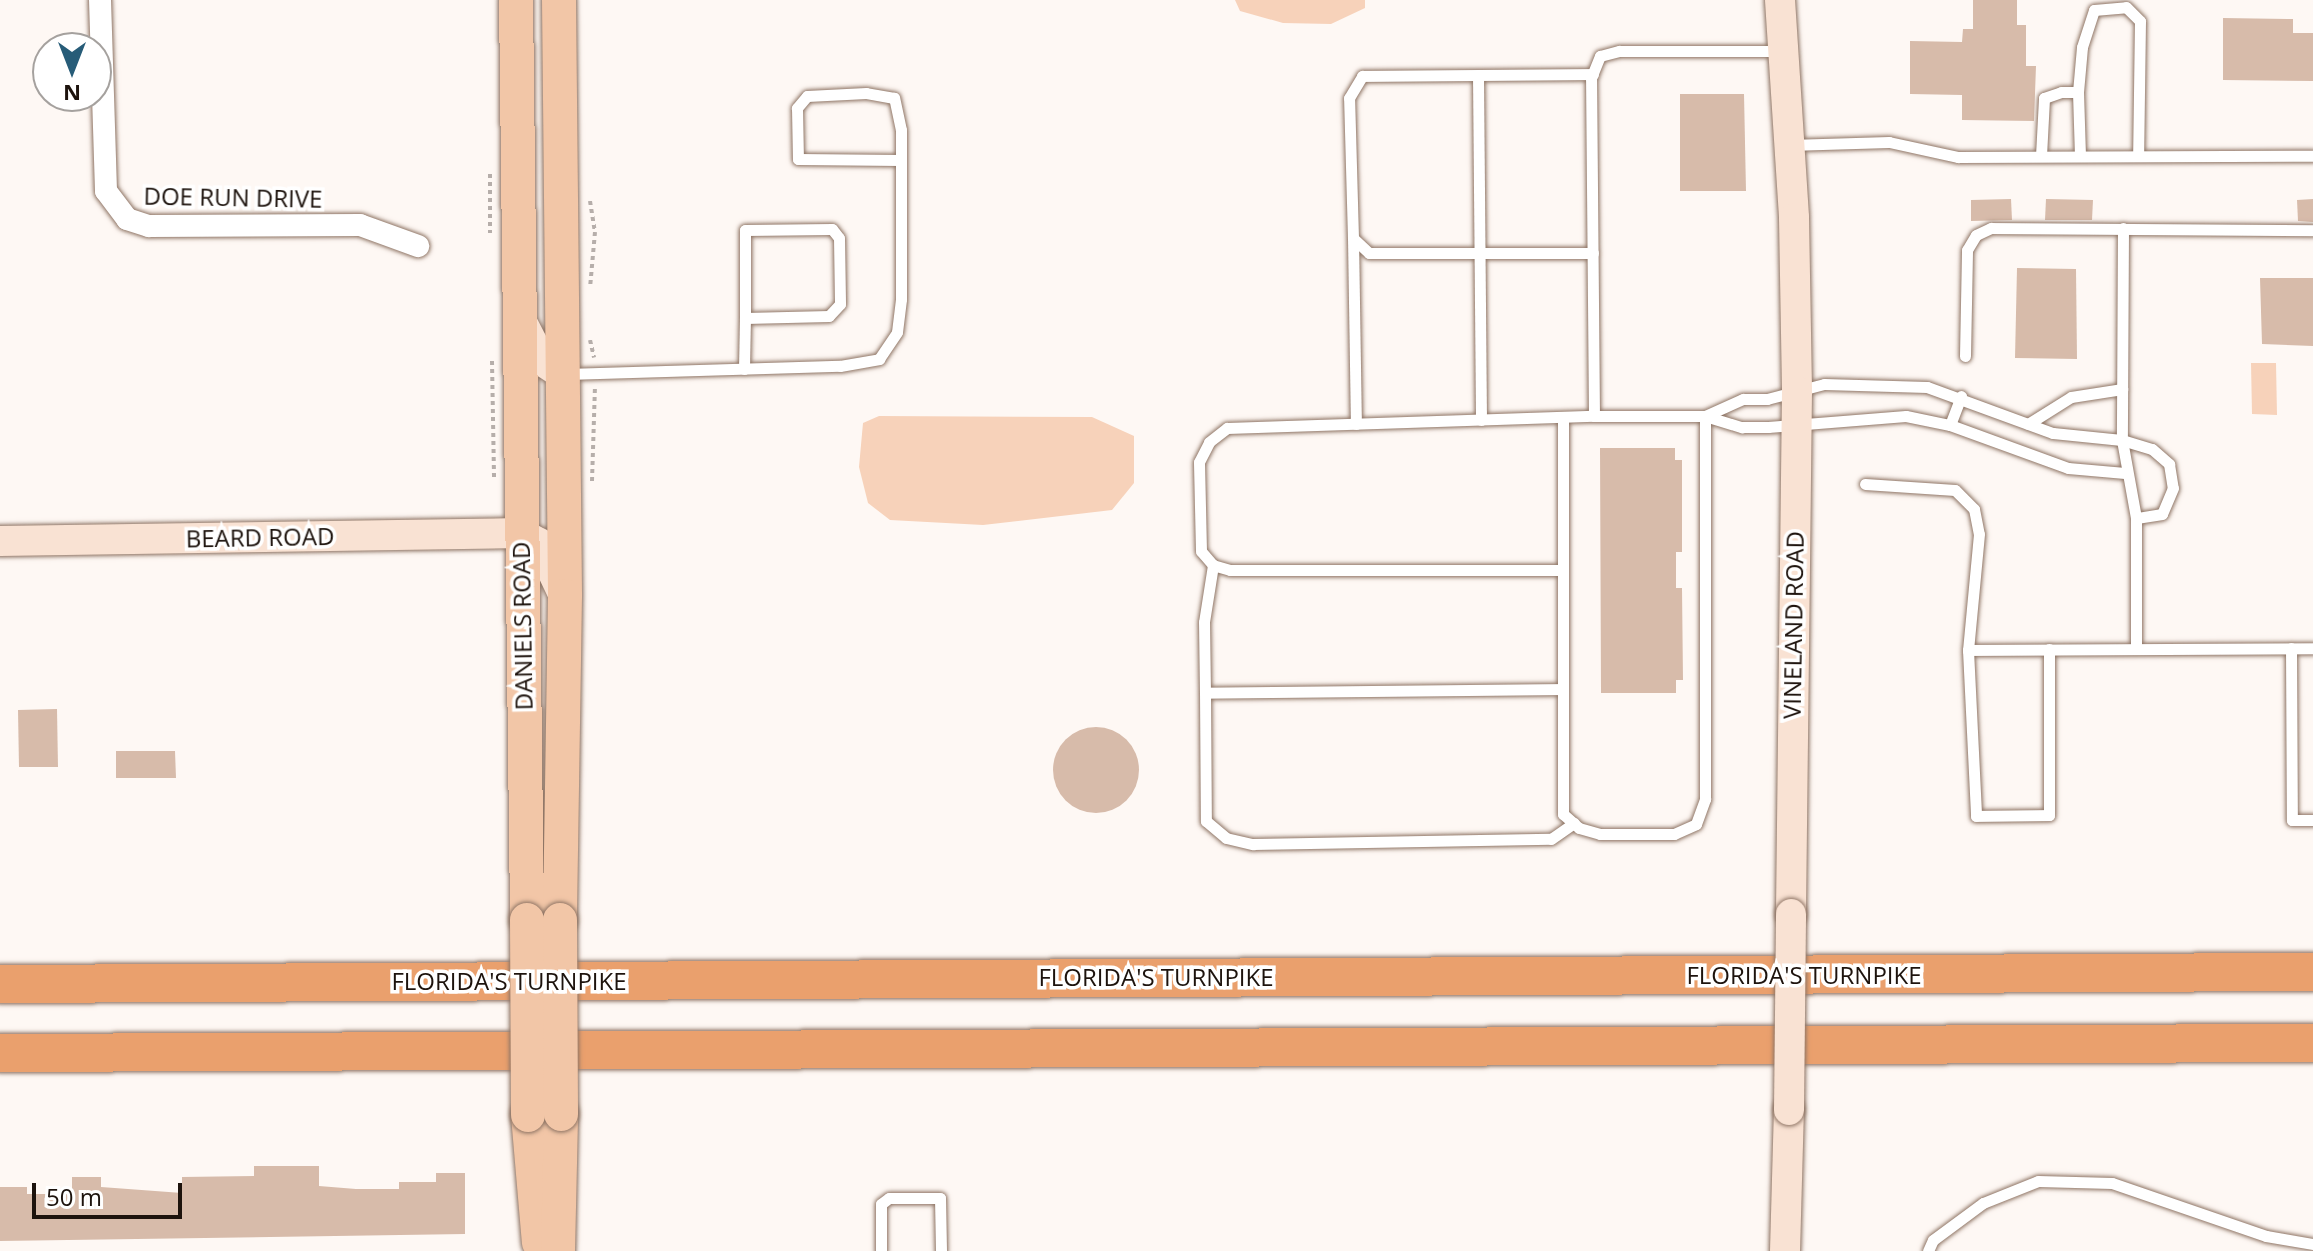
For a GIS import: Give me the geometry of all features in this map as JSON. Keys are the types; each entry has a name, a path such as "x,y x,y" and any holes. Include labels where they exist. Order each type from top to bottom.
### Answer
{"highway":[{"name":"FLORIDA'S TURNPIKE","path":"0,984 2313,972"},
{"path":"0,1053 2313,1043"}],"main road":[{"name":"DANIELS ROAD","path":"516,0 521,533 544,920 540,1251"},
{"name":"DANIELS ROAD","path":"544,920 565,596 559,0"},
{"name":"VINELAND ROAD","path":"1780,0 1789,145 1798,423 1791,649 1791,914 1785,1251"},
{"path":"519,314 542,361 562,374"},
{"path":"521,533 539,543 565,596"},
{"name":"BEARD ROAD","path":"0,541 521,533"},
{"name":"DANIELS ROAD","path":"544,1114 558,1251"}],"street":[{"name":"DOE RUN DRIVE","path":"100,0 106,191 127,219 149,226 360,225 418,246"}],"lane":[{"path":"2080,156 2078,92 2082,47 2094,10 2126,7 2140,21 2138,156"},
{"path":"1594,416 1593,74 1600,56 1619,51 1781,51"},
{"path":"1356,424 1349,98 1362,76 1593,74"},
{"path":"1478,75 1477,253 1481,420"},
{"path":"2041,156 2044,98 2061,92 2078,92"},
{"path":"562,374 840,366 879,359 897,332 901,299 900,160 894,98 866,93 807,96 797,108 798,159 900,160"},
{"path":"1789,145 1889,142 1958,157 2313,156"},
{"path":"1965,356 1967,250 1976,235 1991,228 2313,230"},
{"path":"2123,228 2122,440 2125,473 2136,518 2136,649"},
{"path":"744,369 745,230 832,229 839,238 840,304 829,316 745,318"},
{"path":"1353,238 1369,253 1593,253"},
{"path":"1705,416 1743,399 1824,384 1892,384 1961,396 2028,424 2077,437 2122,440 2152,449 2169,464 2173,488 2162,514 2136,518"},
{"path":"2028,424 2071,397 2122,389"},
{"path":"1950,425 1961,396"},
{"path":"1560,570 1230,570 1213,565 1201,551 1199,462 1209,442 1227,428 1594,416 1705,416 1742,427 1906,416 1950,425 2025,457 2068,468 2125,473"},
{"path":"1563,417 1560,570 1563,814 1574,823 1600,834 1674,834 1696,824 1705,799 1705,416"},
{"path":"1865,484 1955,490 1974,509 1979,534 1968,650 1976,816 2049,815 2049,649"},
{"path":"1213,565 1204,622 1206,821 1226,838 1253,844 1551,839 1574,823"},
{"path":"2291,648 2292,820 2313,820"},
{"path":"1968,650 2313,648"},
{"path":"1205,693 1561,689"},
{"path":"1928,1251 1933,1240 1983,1203 2038,1181 2112,1183 2266,1236 2313,1244"},
{"path":"881,1251 881,1204 889,1198 940,1198 941,1251"}],"shaded area":[{"path":"1235,0 1365,0 1365,8 1331,24 1283,23 1240,11"},
{"path":"2251,363 2276,363 2277,415 2252,414"},
{"path":"879,416 1092,417 1134,436 1134,483 1112,510 983,525 890,520 868,503 859,467 863,423"}],"building":[{"path":"1973,0 2017,0 2017,25 2026,25 2026,66 2036,66 2034,121 1962,120 1962,95 1910,94 1910,41 1962,42 1963,29 1973,29"},
{"path":"2223,18 2293,19 2293,33 2313,33 2313,81 2223,80"},
{"path":"1680,94 1744,94 1746,191 1680,191"},
{"path":"2011,199 2012,220 1971,221 1971,200"},
{"path":"2046,199 2093,200 2092,220 2045,220"},
{"path":"2313,199 2313,222 2298,221 2297,200"},
{"path":"2017,268 2076,269 2077,359 2015,358"},
{"path":"2260,278 2313,278 2313,346 2262,344"},
{"path":"1600,448 1675,448 1675,460 1682,460 1682,552 1676,552 1676,588 1682,588 1683,680 1676,680 1676,693 1601,693"},
{"path":"57,709 58,767 19,767 18,710"},
{"path":"1096,727 1120,734 1132,746 1139,770 1132,794 1120,806 1096,813 1072,806 1060,794 1053,770 1060,746 1072,734"},
{"path":"116,751 175,751 176,778 116,778"},
{"path":"254,1166 319,1166 319,1186 356,1189 399,1189 399,1182 436,1182 436,1173 465,1173 465,1234 0,1241 0,1187 27,1187 27,1194 72,1194 72,1177 101,1177 101,1187 182,1193 182,1177 254,1176"}]}
